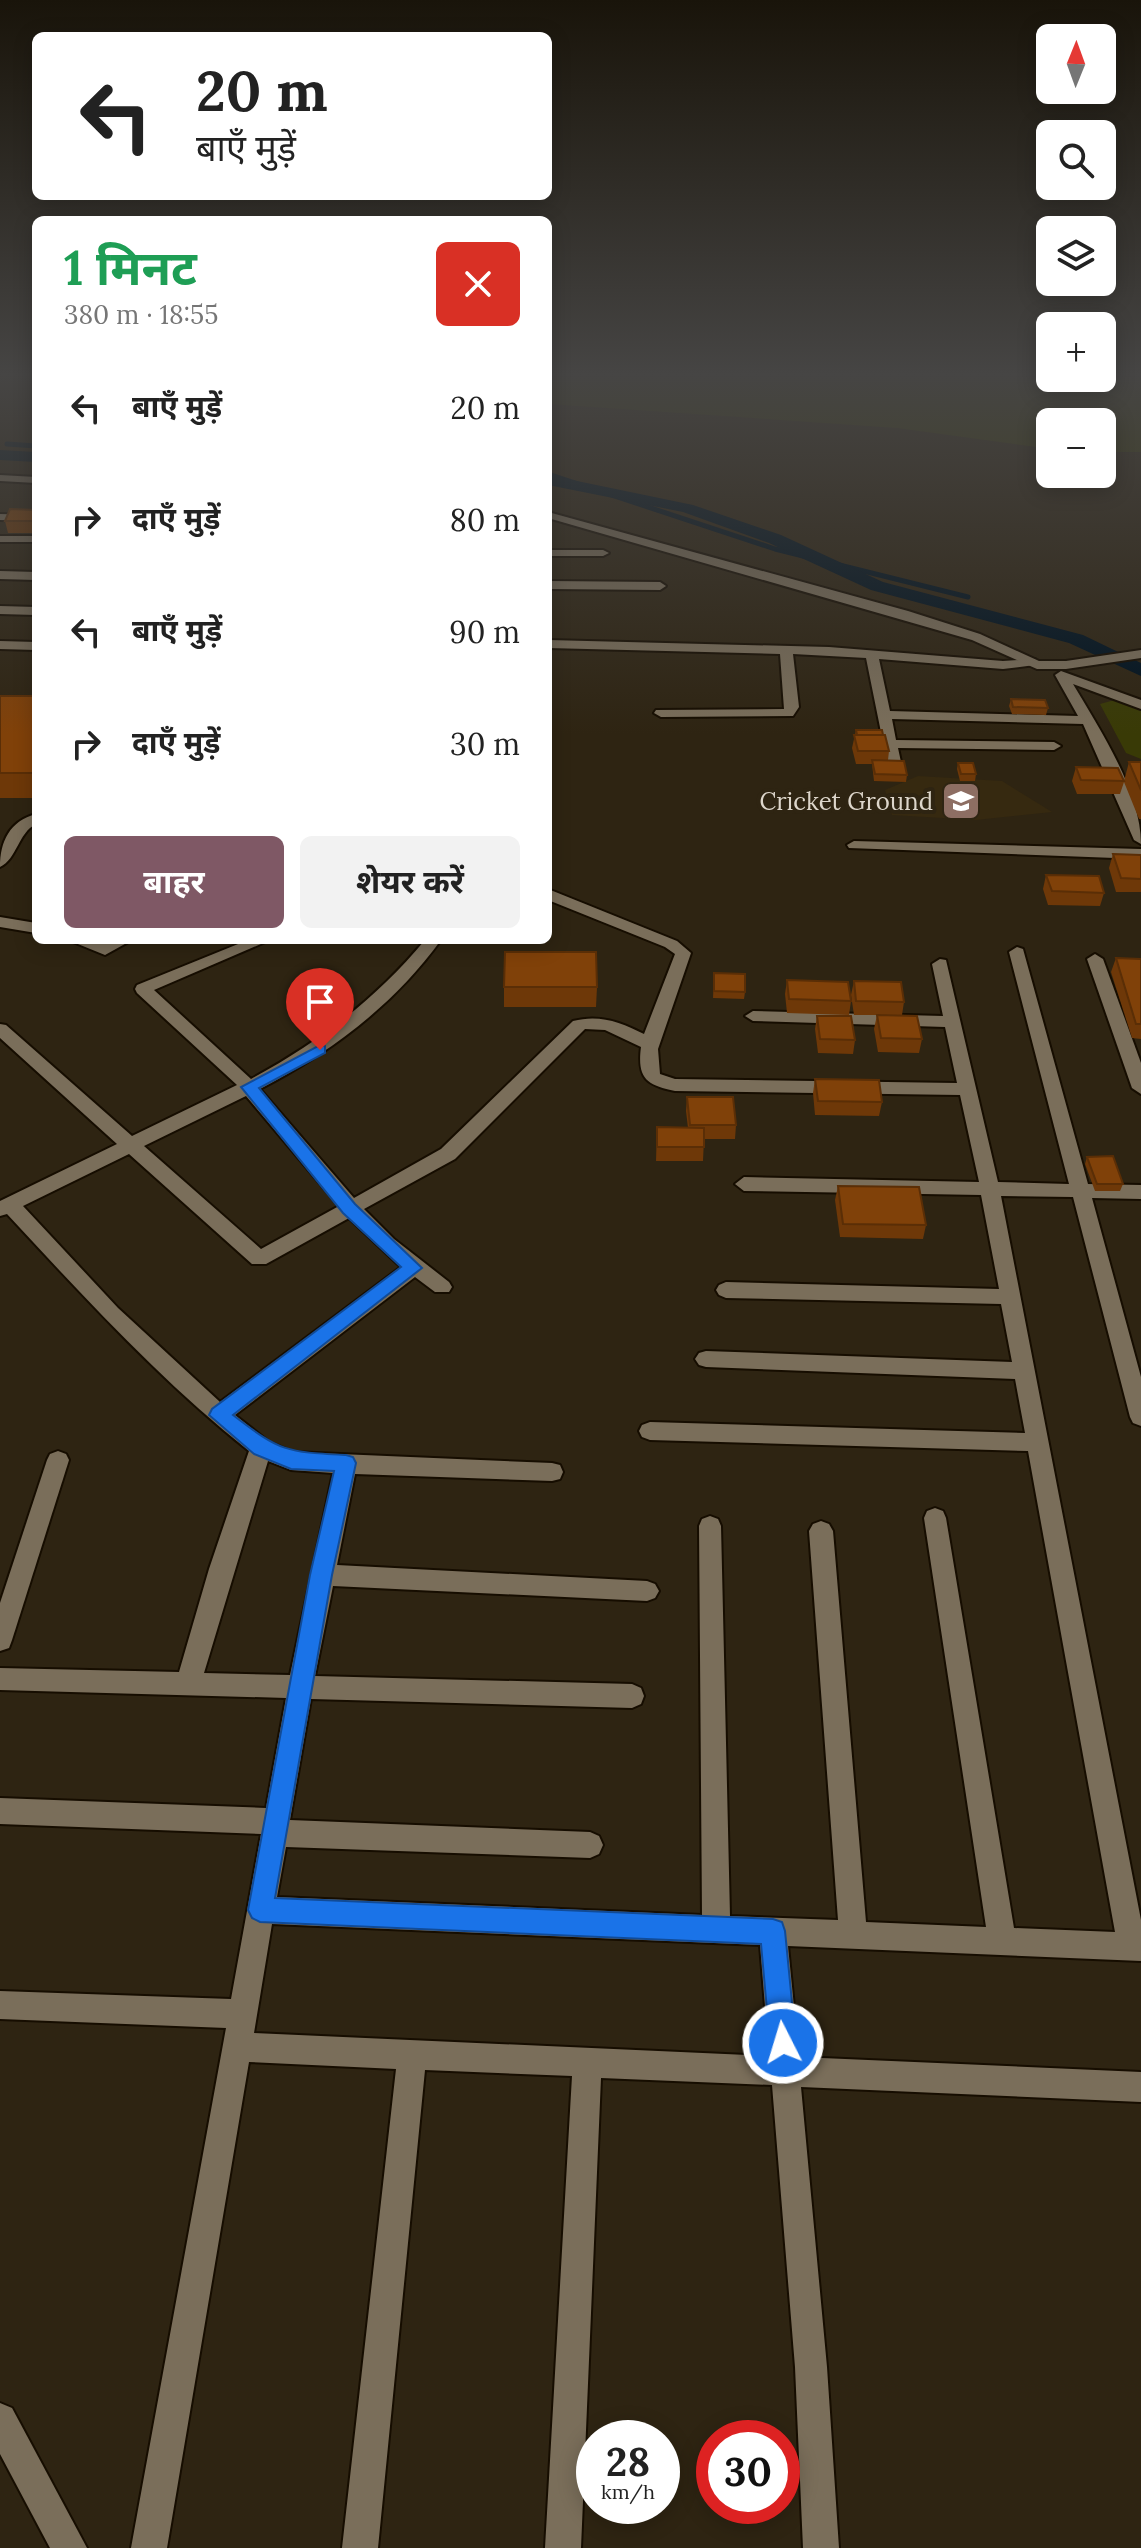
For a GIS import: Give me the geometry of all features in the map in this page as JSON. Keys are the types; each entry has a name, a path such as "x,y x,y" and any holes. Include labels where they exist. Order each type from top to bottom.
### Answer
{"street":[{"path":"552,516 976,637 1061,675 1141,705"},
{"path":"0,517 32,518"},
{"path":"0,539 32,539"},
{"path":"552,553 603,553"},
{"path":"0,575 32,576"},
{"path":"552,585 660,586"},
{"path":"0,610 32,611"},
{"path":"552,644 786,650 1003,665 1141,654"},
{"path":"0,645 32,646"},
{"path":"661,713 788,713 792,707 786,650"},
{"path":"872,654 894,762"},
{"path":"1061,675 1089,720 1141,840"},
{"path":"884,715 1089,720"},
{"path":"890,744 1054,746"},
{"path":"0,821 32,819"},
{"path":"0,862 20,826 32,820"},
{"path":"854,845 1141,854"},
{"path":"552,896 680,949 683,958 660,1011 651,1045 650,1074 656,1080 675,1085 967,1089"},
{"path":"0,922 32,927"},
{"path":"88,944 105,950 116,944"},
{"path":"252,944 143,989 249,1087 349,1209 413,1268 442,1287"},
{"path":"430,944 417,962 352,1026 298,1063 5,1206 111,1314 219,1415 261,1448 291,1461 552,1472"},
{"path":"1017,952 1141,1417"},
{"path":"1095,959 1141,1088"},
{"path":"260,1910 1137,1946 990,1190 940,964"},
{"path":"753,1016 953,1022"},
{"path":"0,1029 259,1259 459,1146 579,1025 600,1023 614,1026 651,1045"},
{"path":"744,1184 1141,1192"},
{"path":"219,1415 413,1268"},
{"path":"726,1290 1010,1297"},
{"path":"706,1359 1023,1371"},
{"path":"650,1431 1037,1442"},
{"path":"188,1685 221,1569 261,1448"},
{"path":"0,1640 58,1460"},
{"path":"149,2548 300,1689 346,1463"},
{"path":"935,1518 1002,1941"},
{"path":"710,1526 716,1929"},
{"path":"821,1531 853,1935"},
{"path":"321,1575 647,1591"},
{"path":"0,1679 632,1696"},
{"path":"0,1811 590,1845"},
{"path":"773,1931 811,2367 821,2548"},
{"path":"0,2005 242,2014"},
{"path":"236,2047 1141,2087"},
{"path":"360,2548 412,2054"},
{"path":"563,2548 587,2062"},
{"path":"0,2420 69,2548"}],"shaded area":[{"path":"1118,699 1141,708 1141,759 1126,753 1100,704"},
{"name":"Cricket Ground","path":"918,776 1002,781 1052,812 976,820 892,815 885,790"}],"building":[{"path":"10,509 32,510 32,521 5,521"},
{"path":"0,696 32,696 32,773 0,773"},
{"path":"1011,699 1045,700 1048,708 1013,707"},
{"path":"856,730 882,730 883,735 857,735"},
{"path":"854,735 885,735 889,751 858,751"},
{"path":"872,760 904,761 907,775 875,774"},
{"path":"1129,762 1141,762 1141,790"},
{"path":"958,763 973,763 976,774 961,774"},
{"path":"1076,767 1118,768 1124,781 1081,780"},
{"path":"1113,854 1141,855 1141,879 1121,878"},
{"path":"1046,875 1099,876 1104,893 1052,891"},
{"path":"505,952 596,952 597,987 504,987"},
{"path":"1116,958 1141,959 1141,1024 1136,1024"},
{"path":"714,973 745,974 745,992 714,991"},
{"path":"787,980 848,982 851,1001 789,999"},
{"path":"854,981 901,982 904,1002 856,1001"},
{"path":"877,1015 917,1016 922,1039 881,1038"},
{"path":"817,1016 851,1016 855,1040 820,1039"},
{"path":"815,1079 879,1080 882,1102 818,1101"},
{"path":"687,1097 733,1097 736,1125 690,1125"},
{"path":"657,1127 704,1128 704,1147 657,1147"},
{"path":"1113,1156 1123,1184 1097,1184 1087,1157"},
{"path":"838,1186 919,1187 926,1225 843,1224"}],"waterway":[{"path":"614,496 775,549 968,597"},
{"path":"627,496 687,508 775,539 877,586 1076,639 1141,670"}],"place":[{"name":"Cricket Ground","path":"961,801"}],"route":[{"path":"320,1050 249,1087 349,1209 413,1268 219,1415 261,1448 291,1461 346,1463 321,1575 260,1910 773,1931 783,2043"}]}
